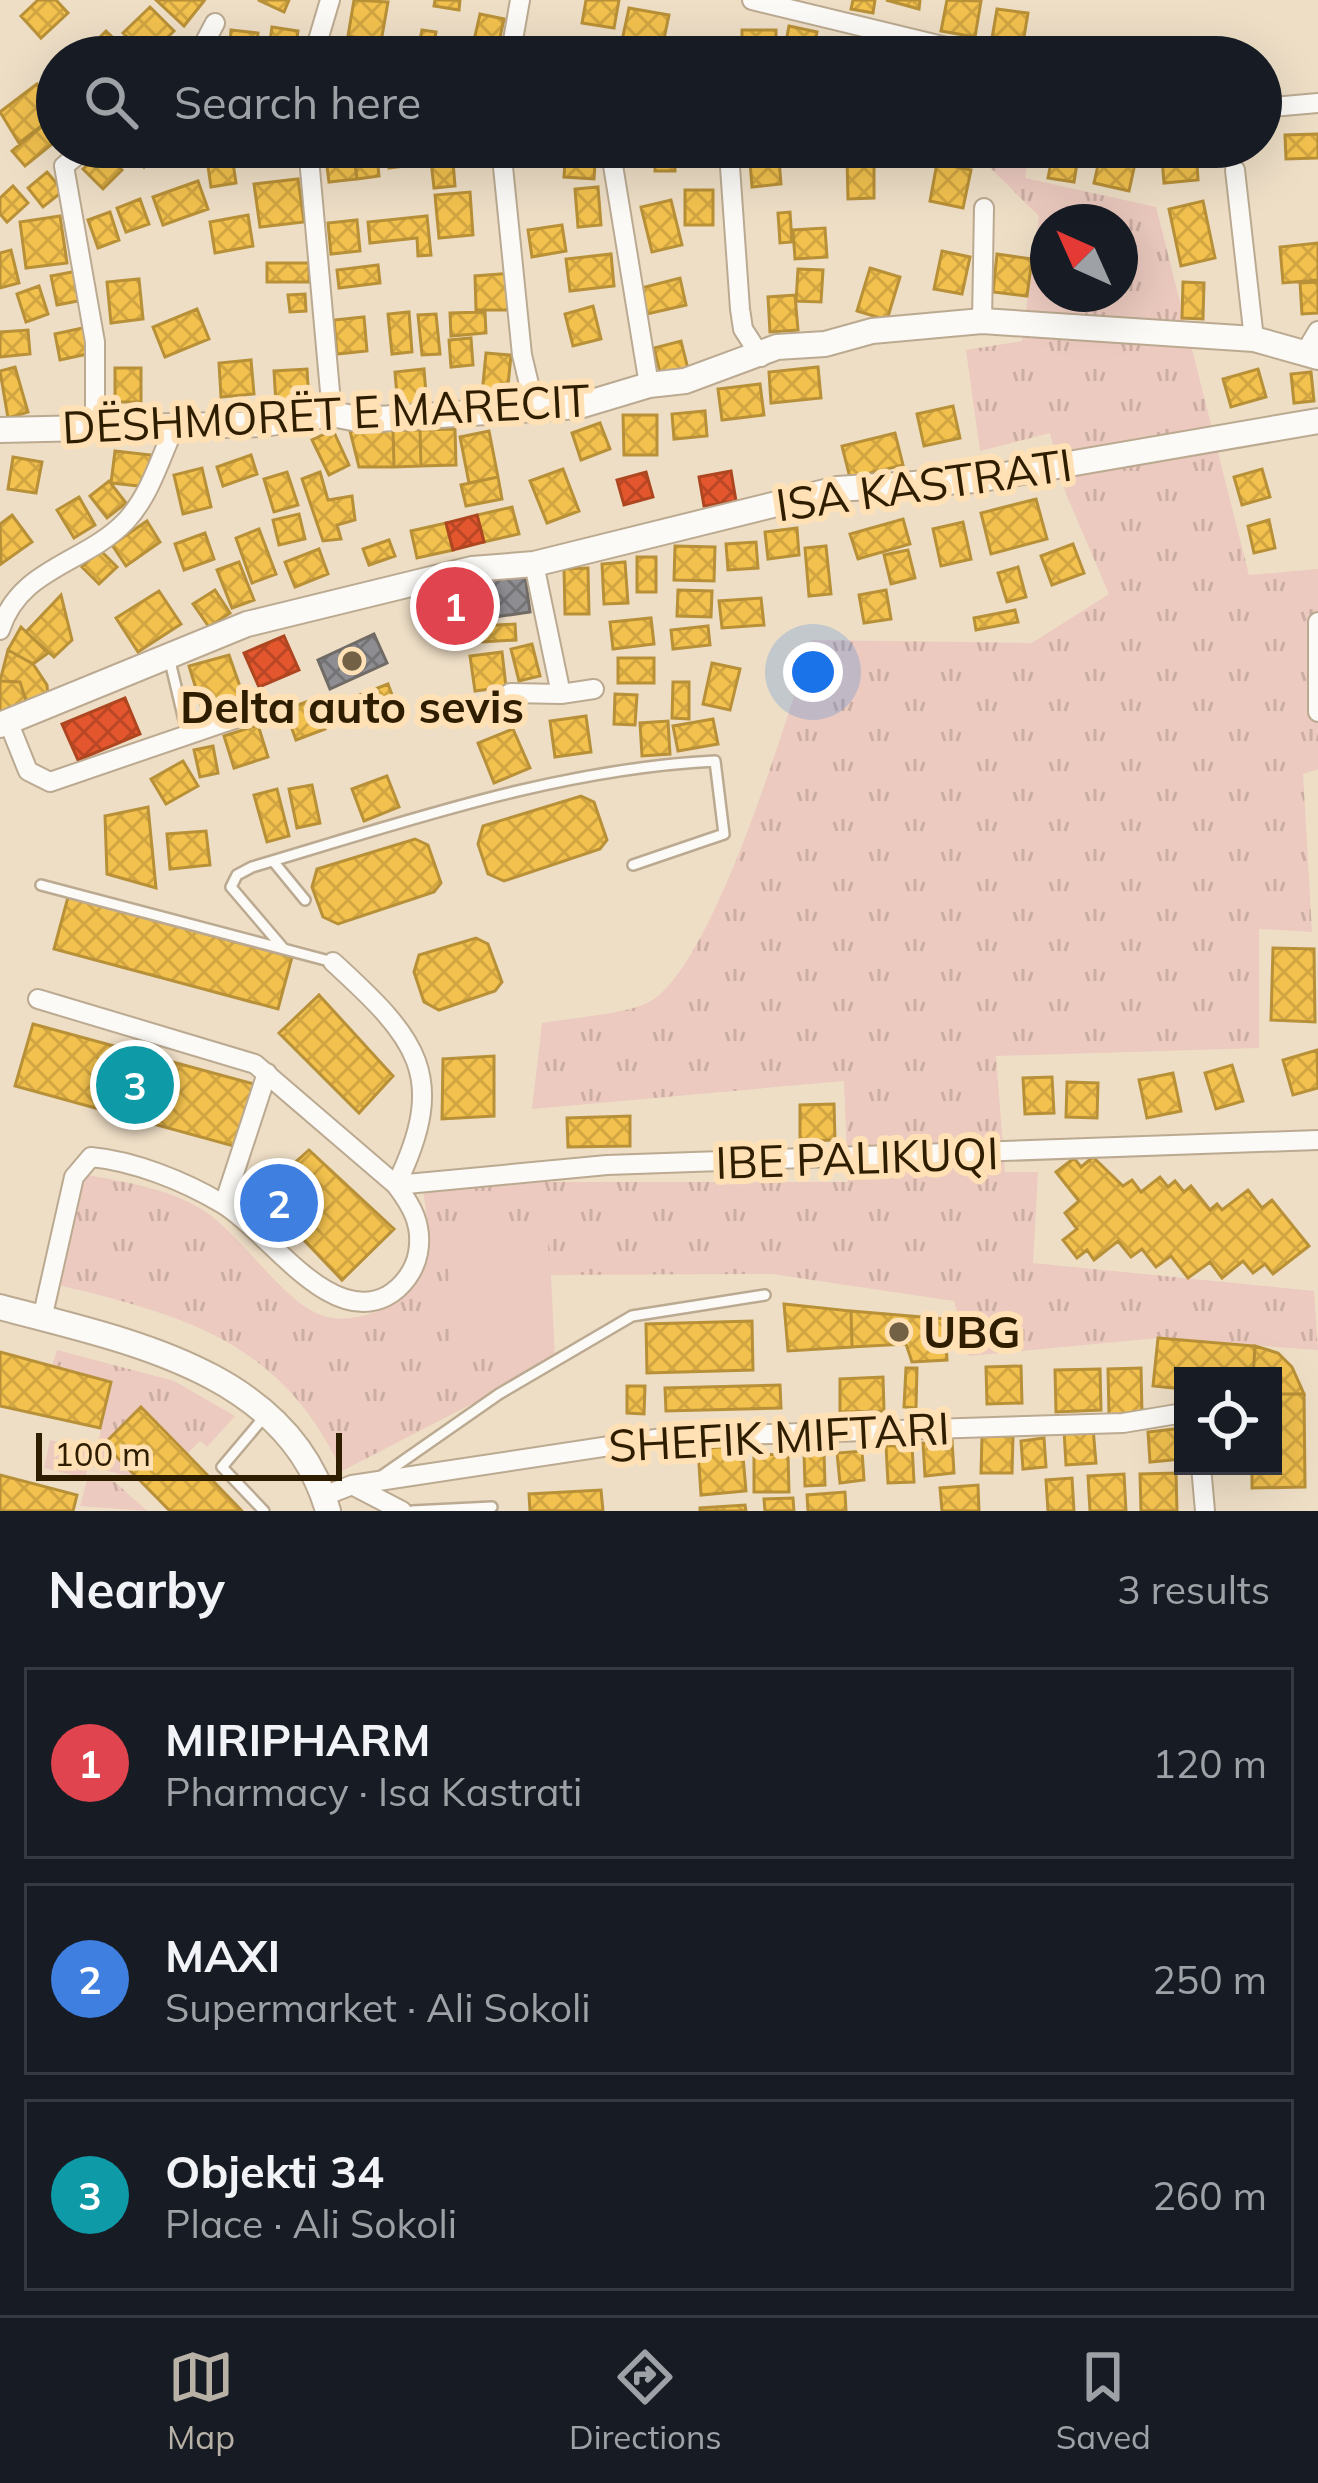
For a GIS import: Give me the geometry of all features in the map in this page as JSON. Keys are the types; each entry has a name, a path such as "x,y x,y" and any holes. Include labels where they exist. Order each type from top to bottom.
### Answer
{"street":[{"path":"319,36 330,0"},
{"path":"513,36 520,0"},
{"path":"752,0 901,36"},
{"path":"207,36 214,23"},
{"path":"1282,106 1318,103"},
{"path":"64,168 95,342 95,430"},
{"path":"310,168 332,414"},
{"path":"503,168 521,356 535,410"},
{"name":"DËSHMORËT E MARECIT","path":"613,168 649,385"},
{"path":"730,168 743,329 761,357"},
{"path":"1235,170 1254,339"},
{"path":"982,321 984,208"},
{"name":"DËSHMORËT E MARECIT","path":"0,430 174,428 332,414 364,420 535,410 615,400 649,385 685,381 761,357 777,347 825,344 872,331 982,321 1254,339 1318,357"},
{"path":"1318,331 1309,346 1318,357"},
{"name":"ISA KASTRATI","path":"4,723 248,624 472,569 534,564 837,489 976,480 1318,421"},
{"path":"0,630 12,599 42,573 130,517 151,484 174,428"},
{"path":"534,564 561,694"},
{"path":"1318,622 1318,712"},
{"path":"510,693 594,689"},
{"path":"4,723 28,770 38,779 66,780 237,718"},
{"path":"334,962 397,1025 419,1060 421,1123 396,1185"},
{"path":"38,999 255,1064 396,1185 418,1223 417,1258 396,1291 356,1303 329,1295 224,1204 145,1170 100,1158 82,1161 42,1319"},
{"path":"224,1204 267,1073"},
{"name":"IBE PALIKUQI","path":"396,1185 608,1165 1318,1141"},
{"path":"0,1307 193,1368 269,1412 313,1468 320,1506"},
{"name":"SHEFIK MIFTARI","path":"320,1506 352,1485 669,1437 1123,1423 1174,1414"},
{"path":"1202,1475 1205,1511"},
{"path":"352,1485 402,1511"}],"lane":[{"path":"169,657 187,733"},
{"path":"283,949 231,886 237,875 523,785 652,764 715,761 724,834 633,866"},
{"path":"273,861 305,900"},
{"path":"41,885 334,962"},
{"name":"SHEFIK MIFTARI","path":"376,1481 499,1394 632,1316 765,1295"},
{"path":"264,1511 222,1467 269,1412"},
{"path":"412,1511 492,1507"}],"green space":[{"path":"990,168 1027,168 1025,178 1156,207 1249,575 1318,569 1318,769 1303,774 1312,932 1259,929 1259,1048 996,1056 1005,1172 1038,1172 1033,1263 1314,1291 1318,1350 1158,1338 969,1356 954,1301 772,1274 551,1275 555,1361 342,1471 291,1392 260,1364 189,1324 58,1285 79,1173 143,1186 189,1202 218,1221 306,1307 342,1319 394,1303 418,1279 427,1247 423,1191 545,1182 848,1182 844,1081 532,1109 542,1023 642,1005 675,977 700,939 746,835 812,640 1032,643 1109,594 1066,494 1050,433 980,451 966,350 1022,341 1030,282 1030,312 1138,312 1138,204 1030,207"},
{"path":"547,1221 553,1348 452,1353 446,1226"},
{"path":"57,1350 174,1381 235,1416 207,1447 200,1441 187,1454 140,1408 104,1444 139,1479 93,1467 111,1382 52,1366"},
{"path":"50,1440 92,1451 85,1478 44,1468"},
{"path":"88,1476 115,1482 147,1511 80,1506"}],"building: Homes":[{"path":"38,0 56,0 68,13 43,36 21,16"},
{"path":"156,0 202,0 204,1 184,26"},
{"path":"258,0 289,0 284,12"},
{"path":"354,0 388,2 382,36 348,36"},
{"path":"435,0 460,0 459,10 434,6"},
{"path":"586,0 619,0 614,28 582,23"},
{"path":"853,0 875,0 873,13 851,9"},
{"path":"886,0 920,0 919,9"},
{"path":"947,0 981,1 975,36 941,31"},
{"path":"150,7 174,31 169,36 123,33"},
{"path":"629,8 669,15 665,36 623,36"},
{"path":"997,9 1028,13 1024,36 992,36"},
{"path":"480,14 504,19 500,36 475,36"},
{"path":"789,26 817,32 816,36 787,36"},
{"path":"272,27 298,31 297,36 271,36"},
{"path":"231,30 258,33 258,36 231,36"},
{"path":"742,30 776,30 776,36 742,36"},
{"path":"36,85 36,130 19,143 0,112"},
{"path":"36,131 36,157 25,166 12,151"},
{"path":"1318,134 1318,158 1286,159 1285,135"},
{"path":"120,168 122,170 103,189 83,169"},
{"path":"208,168 234,168 236,183 211,187"},
{"path":"327,168 356,168 357,179 329,182"},
{"path":"356,168 378,168 379,176 357,179"},
{"path":"432,168 454,168 455,186 434,188"},
{"path":"565,168 595,168 594,179 564,177"},
{"path":"750,168 780,168 781,184 752,187"},
{"path":"847,168 874,168 874,198 848,199"},
{"path":"936,168 971,170 963,208 930,201"},
{"path":"1050,168 1076,168 1074,182 1048,178"},
{"path":"1097,168 1134,168 1129,191 1094,183"},
{"path":"1163,168 1197,168 1198,180 1164,183"},
{"path":"47,172 63,191 43,207 28,188"},
{"path":"298,179 304,222 260,227 254,184"},
{"path":"198,181 208,209 163,225 153,197"},
{"path":"13,186 28,203 7,222 0,214 0,198"},
{"path":"598,187 601,225 578,227 575,189"},
{"path":"685,190 713,190 713,225 685,225"},
{"path":"470,192 473,235 439,238 435,195"},
{"path":"140,199 149,224 126,232 117,208"},
{"path":"671,200 682,245 652,252 641,207"},
{"path":"1203,201 1215,258 1181,266 1169,209"},
{"path":"110,212 119,240 98,248 88,220"},
{"path":"790,212 792,242 780,243 778,213"},
{"path":"248,215 253,246 215,253 210,222"},
{"path":"60,216 67,263 26,268 20,222"},
{"path":"427,216 431,255 418,256 417,238 370,243 368,222"},
{"path":"357,220 360,251 331,254 328,223"},
{"path":"562,225 566,251 532,257 528,230"},
{"path":"825,228 827,257 795,259 793,230"},
{"path":"1318,243 1318,280 1283,283 1280,247"},
{"path":"11,250 19,283 0,288 0,253"},
{"path":"942,251 970,257 962,294 934,289"},
{"path":"611,254 614,286 570,291 566,259"},
{"path":"997,254 1030,259 1027,296 993,292"},
{"path":"267,263 309,263 309,282 267,282"},
{"path":"378,265 380,283 339,288 337,270"},
{"path":"870,268 900,277 887,320 857,311"},
{"path":"798,269 823,270 821,302 796,301"},
{"path":"77,271 83,300 57,305 51,276"},
{"path":"514,273 515,310 476,310 475,276"},
{"path":"680,278 686,305 647,314 641,288"},
{"path":"139,279 143,319 111,323 107,282"},
{"path":"1183,282 1204,283 1203,319 1182,318"},
{"path":"1318,282 1318,313 1302,314 1300,283"},
{"path":"39,286 48,314 26,322 17,294"},
{"path":"305,294 306,311 290,312 288,295"},
{"path":"795,295 798,330 770,332 768,297"},
{"path":"593,306 601,339 573,346 565,314"},
{"path":"197,309 209,339 165,357 153,327"},
{"path":"409,312 412,352 392,354 388,314"},
{"path":"485,312 486,333 451,336 450,313"},
{"path":"436,314 440,354 422,355 418,315"},
{"path":"364,317 367,351 337,354 334,320"},
{"path":"87,327 92,353 60,360 55,334"},
{"path":"28,330 30,354 0,357 0,332"},
{"path":"471,338 473,365 451,367 449,340"},
{"path":"681,341 689,373 662,380 654,348"},
{"path":"486,353 511,355 507,396 482,394"},
{"path":"251,360 254,394 221,397 219,363"},
{"path":"15,367 28,412 8,418 0,371"},
{"path":"818,367 821,398 771,403 769,372"},
{"path":"115,368 141,368 141,402 115,402"},
{"path":"307,369 309,401 276,404 274,371"},
{"path":"424,369 427,406 398,408 395,372"},
{"path":"1258,369 1266,397 1231,407 1223,379"},
{"path":"1311,372 1314,401 1294,403 1291,374"},
{"path":"760,384 764,415 722,420 718,389"},
{"path":"953,406 960,438 924,446 917,414"},
{"path":"705,411 707,436 674,439 672,414"},
{"path":"623,415 657,415 657,455 624,455"},
{"path":"600,423 610,449 581,460 572,433"},
{"path":"455,429 456,465 421,466 420,430"},
{"path":"333,430 349,465 329,475 312,440"},
{"path":"393,430 394,467 359,467 350,431"},
{"path":"393,430 420,430 421,466 394,467"},
{"path":"489,431 498,477 469,483 460,437"},
{"path":"895,433 903,465 850,478 842,446"},
{"path":"115,451 151,455 148,487 111,483"},
{"path":"251,455 257,474 223,486 217,467"},
{"path":"13,457 42,462 36,493 8,489"},
{"path":"202,468 211,507 183,514 174,475"},
{"path":"563,469 579,511 547,523 530,481"},
{"path":"1262,469 1270,497 1242,505 1234,477"},
{"path":"287,472 298,505 274,512 264,479"},
{"path":"320,472 328,500 352,496 355,520 337,525 341,539 323,541 302,479"},
{"path":"498,477 502,499 466,506 461,485"},
{"path":"109,481 126,503 107,518 90,496"},
{"path":"79,497 95,525 74,538 57,510"},
{"path":"1036,499 1047,539 991,554 981,513"},
{"path":"512,507 519,534 484,542 477,515"},
{"path":"299,514 305,539 279,545 273,520"},
{"path":"12,515 32,542 1,564 0,524"},
{"path":"903,519 910,544 858,559 850,534"},
{"path":"1269,520 1275,548 1254,553 1248,526"},
{"path":"147,521 160,542 126,566 112,545"},
{"path":"963,522 971,559 941,566 933,529"},
{"path":"446,523 453,550 417,558 411,531"},
{"path":"797,528 799,555 768,559 765,532"},
{"path":"259,529 276,574 252,583 236,538"},
{"path":"205,533 214,559 184,570 175,544"},
{"path":"389,540 395,556 369,565 363,549"},
{"path":"756,542 758,568 728,570 726,544"},
{"path":"1073,544 1084,573 1052,585 1041,556"},
{"path":"675,546 715,547 714,581 674,580"},
{"path":"826,546 831,594 809,596 805,548"},
{"path":"319,549 328,574 295,587 285,562"},
{"path":"100,550 117,567 99,584 82,567"},
{"path":"908,550 915,578 891,584 884,555"},
{"path":"637,557 656,557 656,592 637,592"},
{"path":"239,562 254,600 232,608 217,570"},
{"path":"625,562 628,603 604,604 602,564"},
{"path":"1018,567 1026,597 1007,602 998,573"},
{"path":"588,568 589,614 565,614 564,569"},
{"path":"215,590 230,613 209,627 193,604"},
{"path":"678,590 712,591 711,617 677,616"},
{"path":"886,590 891,619 864,623 859,595"},
{"path":"159,591 181,624 138,652 116,618"},
{"path":"61,595 72,640 54,657 26,632"},
{"path":"761,598 764,625 722,628 719,601"},
{"path":"1015,610 1018,622 976,630 974,618"},
{"path":"651,618 654,644 613,649 610,622"},
{"path":"515,624 516,640 482,642 481,626"},
{"path":"708,626 710,645 673,649 671,630"},
{"path":"21,627 48,653 33,664 8,650"},
{"path":"532,644 540,676 519,681 511,649"},
{"path":"8,650 33,664 47,685 48,697 28,707 20,682 0,681"},
{"path":"502,652 506,687 475,691 470,656"},
{"path":"229,655 243,695 202,708 189,666"},
{"path":"618,658 654,658 654,683 618,683"},
{"path":"712,663 740,669 730,710 703,704"},
{"path":"0,681 20,682 28,707 0,715"},
{"path":"673,682 689,682 689,719 672,718"},
{"path":"388,684 398,711 355,727 344,701"},
{"path":"615,694 637,695 635,725 614,724"},
{"path":"314,699 325,729 296,740 285,710"},
{"path":"586,716 591,752 555,757 550,721"},
{"path":"713,719 718,744 678,751 673,726"},
{"path":"668,721 670,754 642,756 640,723"},
{"path":"258,725 268,757 234,768 224,736"},
{"path":"513,729 530,768 494,783 478,743"},
{"path":"213,746 218,773 200,777 194,750"},
{"path":"183,761 198,786 166,804 151,779"},
{"path":"387,776 399,807 364,821 352,789"},
{"path":"312,785 320,823 297,828 289,789"},
{"path":"277,789 289,836 267,842 254,795"},
{"path":"581,796 594,802 607,840 600,849 504,881 488,874 478,844 483,826"},
{"path":"148,807 156,888 107,874 105,816"},
{"path":"206,831 210,865 170,869 167,834"},
{"path":"415,839 428,845 441,883 434,892 338,924 323,917 312,887 317,869"},
{"path":"68,897 292,957 278,1009 54,949"},
{"path":"476,938 488,944 502,982 495,991 439,1010 424,1002 414,972 419,955"},
{"path":"1273,948 1314,949 1315,1022 1271,1020"},
{"path":"319,995 393,1076 359,1113 279,1033"},
{"path":"33,1024 254,1084 237,1147 15,1086"},
{"path":"1317,1050 1318,1088 1293,1095 1283,1060"},
{"path":"494,1056 494,1116 442,1119 443,1059"},
{"path":"1232,1065 1243,1101 1216,1109 1205,1073"},
{"path":"1173,1073 1181,1111 1147,1118 1139,1080"},
{"path":"1052,1077 1054,1113 1025,1114 1023,1078"},
{"path":"1067,1082 1098,1083 1097,1118 1066,1117"},
{"path":"834,1104 835,1140 800,1141 800,1105"},
{"path":"630,1116 630,1146 568,1147 567,1118"},
{"path":"309,1150 394,1229 342,1280 260,1194"},
{"path":"1093,1157 1123,1186 1132,1180 1141,1192 1160,1177 1168,1187 1175,1181 1184,1192 1191,1186 1210,1210 1217,1204 1222,1210 1248,1190 1262,1208 1272,1200 1309,1246 1273,1274 1265,1264 1253,1273 1243,1261 1222,1278 1210,1262 1188,1278 1171,1256 1156,1267 1142,1249 1131,1257 1118,1241 1094,1260 1087,1250 1077,1258 1063,1240 1077,1229 1065,1213 1079,1201 1056,1172 1074,1158 1081,1167"},
{"name":"UBG","path":"784,1304 851,1311 852,1347 788,1351"},
{"name":"UBG","path":"851,1311 945,1319 947,1360 912,1362 906,1344 852,1347"},
{"path":"752,1321 753,1370 647,1373 646,1324"},
{"path":"1158,1338 1255,1346 1254,1367 1174,1367 1174,1388 1153,1386"},
{"path":"1255,1346 1278,1353 1292,1367 1304,1394 1282,1394 1282,1367 1254,1367"},
{"path":"0,1352 111,1382 100,1428 0,1406"},
{"path":"1021,1366 1022,1403 987,1404 986,1367"},
{"path":"906,1368 917,1368 916,1408 904,1407"},
{"path":"1141,1368 1142,1414 1109,1415 1108,1369"},
{"path":"1100,1369 1101,1410 1056,1412 1055,1370"},
{"path":"883,1377 884,1411 840,1412 840,1379"},
{"path":"780,1385 781,1408 666,1411 665,1388"},
{"path":"627,1386 645,1386 644,1414 627,1413"},
{"path":"1282,1394 1304,1394 1305,1487 1252,1488 1252,1475 1282,1475"},
{"path":"141,1407 242,1511 170,1511 104,1444"},
{"path":"1093,1428 1096,1463 1066,1465 1064,1430"},
{"path":"1174,1429 1174,1460 1150,1462 1148,1432"},
{"path":"982,1436 1013,1436 1012,1473 981,1473"},
{"path":"1044,1438 1046,1467 1023,1469 1021,1441"},
{"path":"952,1440 954,1473 925,1476 923,1443"},
{"path":"742,1445 746,1491 701,1495 698,1449"},
{"path":"912,1445 914,1482 888,1483 886,1446"},
{"path":"862,1451 864,1480 840,1483 837,1453"},
{"path":"824,1453 825,1485 805,1486 804,1454"},
{"path":"788,1454 789,1492 754,1492 754,1455"},
{"path":"1124,1474 1126,1511 1090,1511 1088,1476"},
{"path":"1140,1474 1176,1475 1177,1511 1141,1511"},
{"path":"0,1475 77,1495 73,1511 0,1511"},
{"path":"1072,1478 1074,1511 1048,1511 1046,1480"},
{"path":"978,1485 979,1511 942,1511 940,1488"},
{"path":"601,1490 603,1511 530,1511 529,1494"},
{"path":"845,1492 846,1511 808,1511 807,1495"},
{"path":"793,1498 794,1511 765,1511 764,1499"},
{"path":"745,1505 746,1511 700,1511 700,1508"}],"building: Shops":[{"path":"731,471 736,501 704,506 699,477"},
{"path":"646,472 653,497 624,505 617,480"},
{"path":"477,515 484,542 453,550 446,523"},
{"path":"467,591 472,641 443,643 439,593"},
{"path":"284,636 299,670 259,687 244,653"},
{"path":"125,698 140,734 78,760 62,724"}],"building: Industry":[{"path":"525,575 530,612 481,619 475,582"},
{"name":"Delta auto sevis","path":"374,634 387,663 330,689 318,660"}],"place":[{"name":"MIRIPHARM","path":"455,606"},
{"name":"Delta auto sevis","path":"352,661"},
{"name":"Objekti 34","path":"135,1085"},
{"name":"MAXI","path":"279,1203"},
{"name":"UBG","path":"899,1332"}]}
